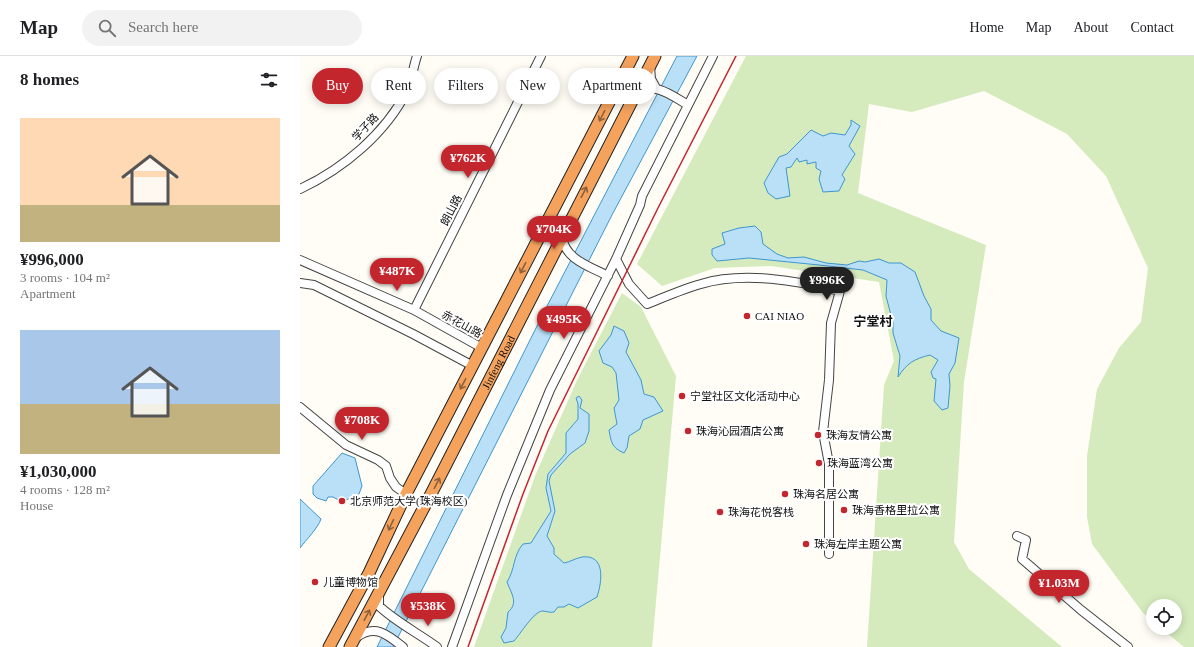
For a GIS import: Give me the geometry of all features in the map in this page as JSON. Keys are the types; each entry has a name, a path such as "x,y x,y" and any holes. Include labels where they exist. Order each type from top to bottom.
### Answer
{"highway":[{"name":"Jinfeng Road","path":"329,647 369,573 406,494 633,56"},
{"name":"Jinfeng Road","path":"352,643 550,261 629,104"}],"street":[{"name":"学子路","path":"300,189 316,182 369,142 393,114 408,91 417,56"},
{"name":"朗山路","path":"414,310 541,56"},
{"path":"453,644 507,495 550,390 616,260 640,205 642,196 713,56"},
{"path":"652,61 651,79 658,88 688,105"},
{"path":"562,235 563,246 570,256 608,276"},
{"path":"550,261 570,256"},
{"name":"赤花山路","path":"300,260 414,310 482,348"},
{"path":"616,260 629,284 647,304 702,283 734,278 800,282 840,291 831,323 830,380 823,432 830,464 828,554"},
{"path":"300,283 314,285 413,334 473,366"},
{"path":"300,407 346,445 378,460 386,466 390,478 396,487 406,494"},
{"path":"1017,536 1026,540 1022,559 1081,610 1128,647"},
{"path":"379,592 379,606 388,615 407,625 426,644 437,647"},
{"path":"352,643 370,630 382,632 399,645"}],"green space":[{"path":"746,56 1194,56 1194,647 1184,647 1169,635 1182,635 1182,599 1146,599 1146,615 1092,544 1087,517 1087,456 1097,389 1119,348 1141,322 1148,268 1106,176 1067,134 984,91 912,112 869,104 858,193 986,245 964,382 954,542 969,569 1062,647 867,647 884,385 894,361 879,282 771,266 715,268 662,286 637,264"},
{"path":"622,293 641,307 676,376 652,647 474,647 535,476 577,380"}],"water":[{"path":"677,56 697,56 613,213 393,647 377,647 545,310 652,104 656,104 656,96"},
{"path":"851,120 860,126 849,146 855,154 842,175 845,179 839,191 823,192 819,179 821,171 816,168 816,162 807,164 807,160 799,162 797,158 791,167 786,168 790,196 776,199 768,193 764,183 779,157 787,154 811,130 823,136 831,133 845,135 851,125"},
{"path":"755,226 761,232 763,244 777,254 788,258 804,257 826,263 847,265 859,261 865,262 879,259 889,263 901,263 915,272 924,296 931,309 931,320 941,331 959,338 955,363 949,374 950,386 948,408 942,410 934,401 936,379 933,378 931,372 938,360 930,355 911,362 898,377 900,356 893,333 893,323 886,296 887,280 863,270 749,258 717,261 712,255 712,249 725,244 722,233 739,228"},
{"path":"614,326 624,331 629,343 626,352 641,380 644,394 654,397 663,411 643,420 640,429 629,436 627,448 624,453 617,449 613,444 610,438 609,430 617,424 614,408 619,400 616,373 612,367 603,363 599,351 611,335"},
{"path":"579,396 582,400 580,408 589,414 589,431 585,443 570,454 551,475 549,481 555,511 547,536 554,548 554,554 564,563 582,557 590,557 599,564 601,577 597,597 578,608 569,604 564,607 558,607 554,612 539,612 531,619 514,641 504,643 501,637 506,628 508,612 514,601 507,582 520,548 523,544 531,543 551,511 546,488 548,474 566,453 566,433 578,419 578,404 576,398"},
{"path":"342,453 355,458 362,486 359,494 342,502 333,497 328,497 326,501 317,498 313,494 313,486"},
{"path":"300,499 321,519 315,530 300,548"}],"railway":[{"path":"468,647 523,494 548,431 658,208 736,56"}],"place":[{"name":"CAI NIAO","path":"747,316"},
{"name":"宁堂社区文化活动中心","path":"682,396"},
{"name":"珠海沁园酒店公寓","path":"688,431"},
{"name":"珠海友情公寓","path":"818,435"},
{"name":"珠海蓝湾公寓","path":"819,463"},
{"name":"珠海名居公寓","path":"785,494"},
{"name":"北京师范大学(珠海校区)","path":"342,501"},
{"name":"珠海香格里拉公寓","path":"844,510"},
{"name":"珠海花悦客栈","path":"720,512"},
{"name":"珠海左岸主题公寓","path":"806,544"},
{"name":"儿童博物馆","path":"315,582"}],"district":[{"name":"宁堂村","path":"873,321"}]}
